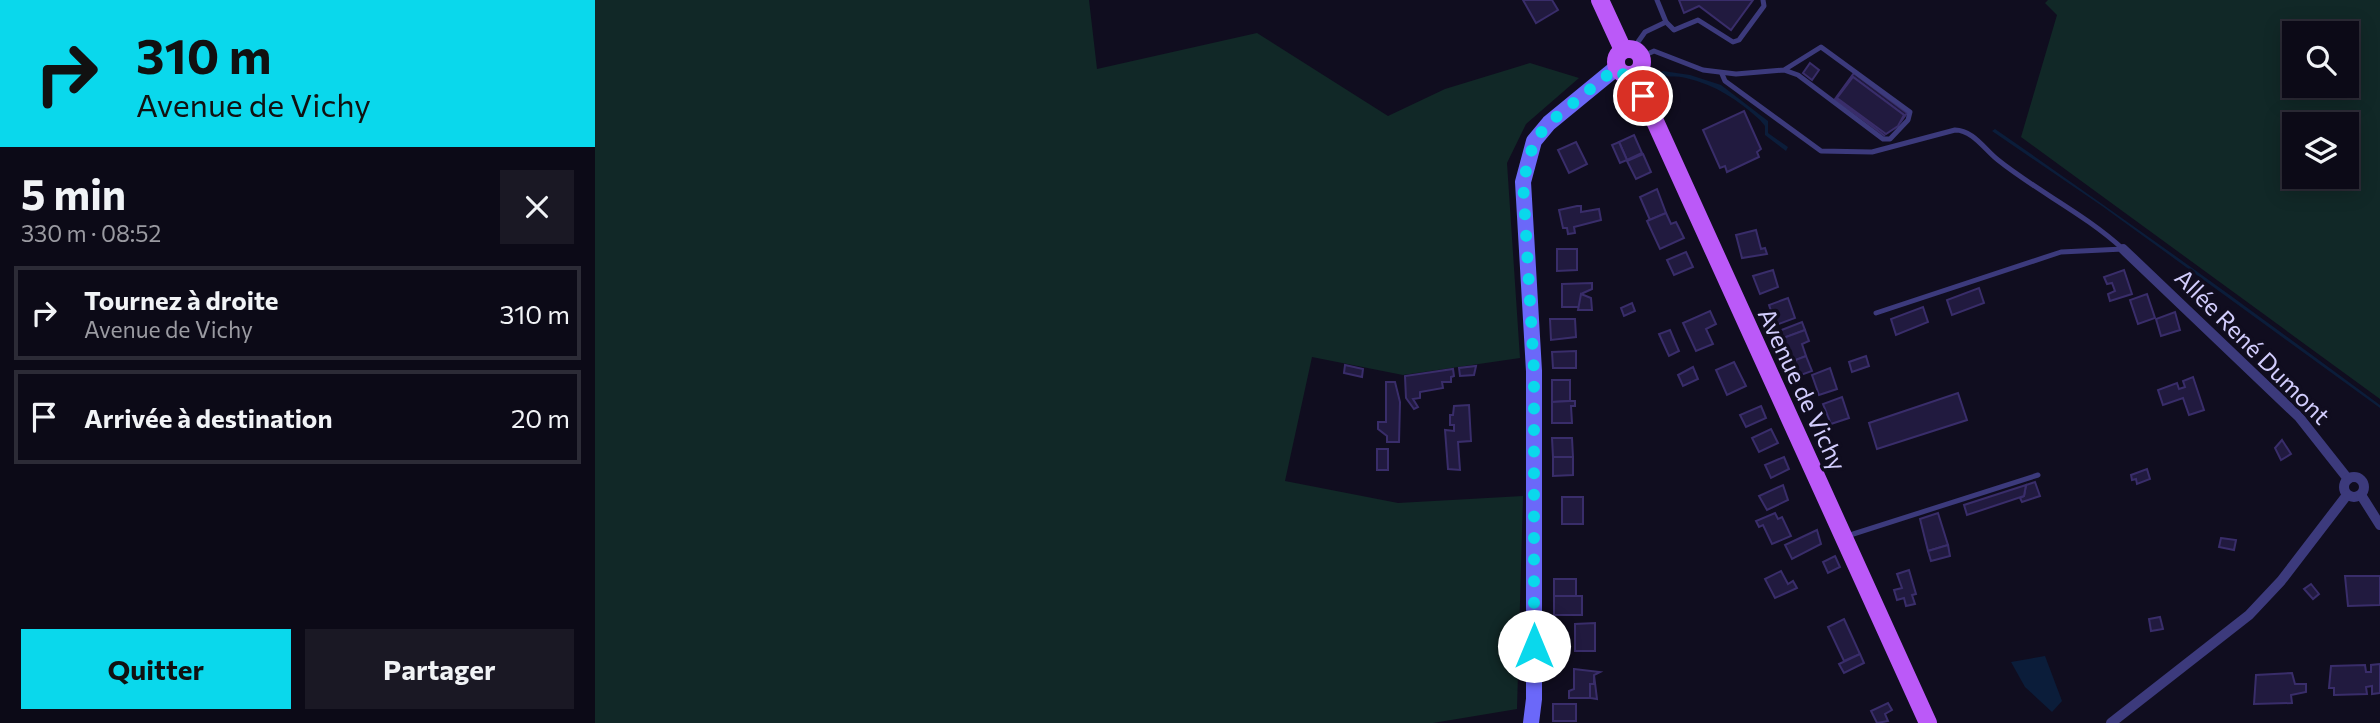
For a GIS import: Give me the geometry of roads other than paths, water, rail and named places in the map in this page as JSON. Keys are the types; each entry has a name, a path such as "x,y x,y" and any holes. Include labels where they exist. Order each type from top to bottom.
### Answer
{"main road":[{"path":"1600,0 1632,52 1641,67 1634,75 1624,75 1616,68 1616,58 1632,52"},
{"name":"Avenue de Vichy","path":"1634,75 1928,723"}],"street":[{"path":"1531,723 1534,699 1534,371 1523,182 1534,141 1549,123 1616,68"},
{"name":"Allée René Dumont","path":"2123,249 2299,417 2348,479"},
{"path":"2347,495 2344,487 2348,479 2354,477 2362,480 2365,488 2361,495"},
{"path":"2347,495 2361,495"},
{"path":"2111,723 2249,615 2281,581 2347,495"},
{"path":"2361,495 2380,524"}],"lane":[{"path":"1657,0 1666,22 1674,30 1698,20 1733,42 1739,40 1764,6 1763,0"},
{"path":"1632,52 1645,32 1666,22"},
{"path":"1632,52 1654,51 1722,74 1784,70 1798,75 1883,139 1890,139 1908,120 1910,112 1821,47 1784,70"},
{"path":"1722,74 1725,82 1821,151 1873,152 1955,130 1965,131 1999,161 2060,201 2123,249"},
{"path":"1876,313 2061,252 2123,249"},
{"path":"1844,537 2038,475"}],"water":[{"path":"1663,71 1690,75 1721,85 1768,121 1768,133 1788,147 1786,151 1765,135 1765,126 1760,120 1735,100 1697,81 1659,73"},
{"path":"1995,129 2237,300 2380,405 2380,408 2102,206 1992,131"},
{"path":"2045,656 2062,701 2052,712 2025,687 2011,662"}]}
